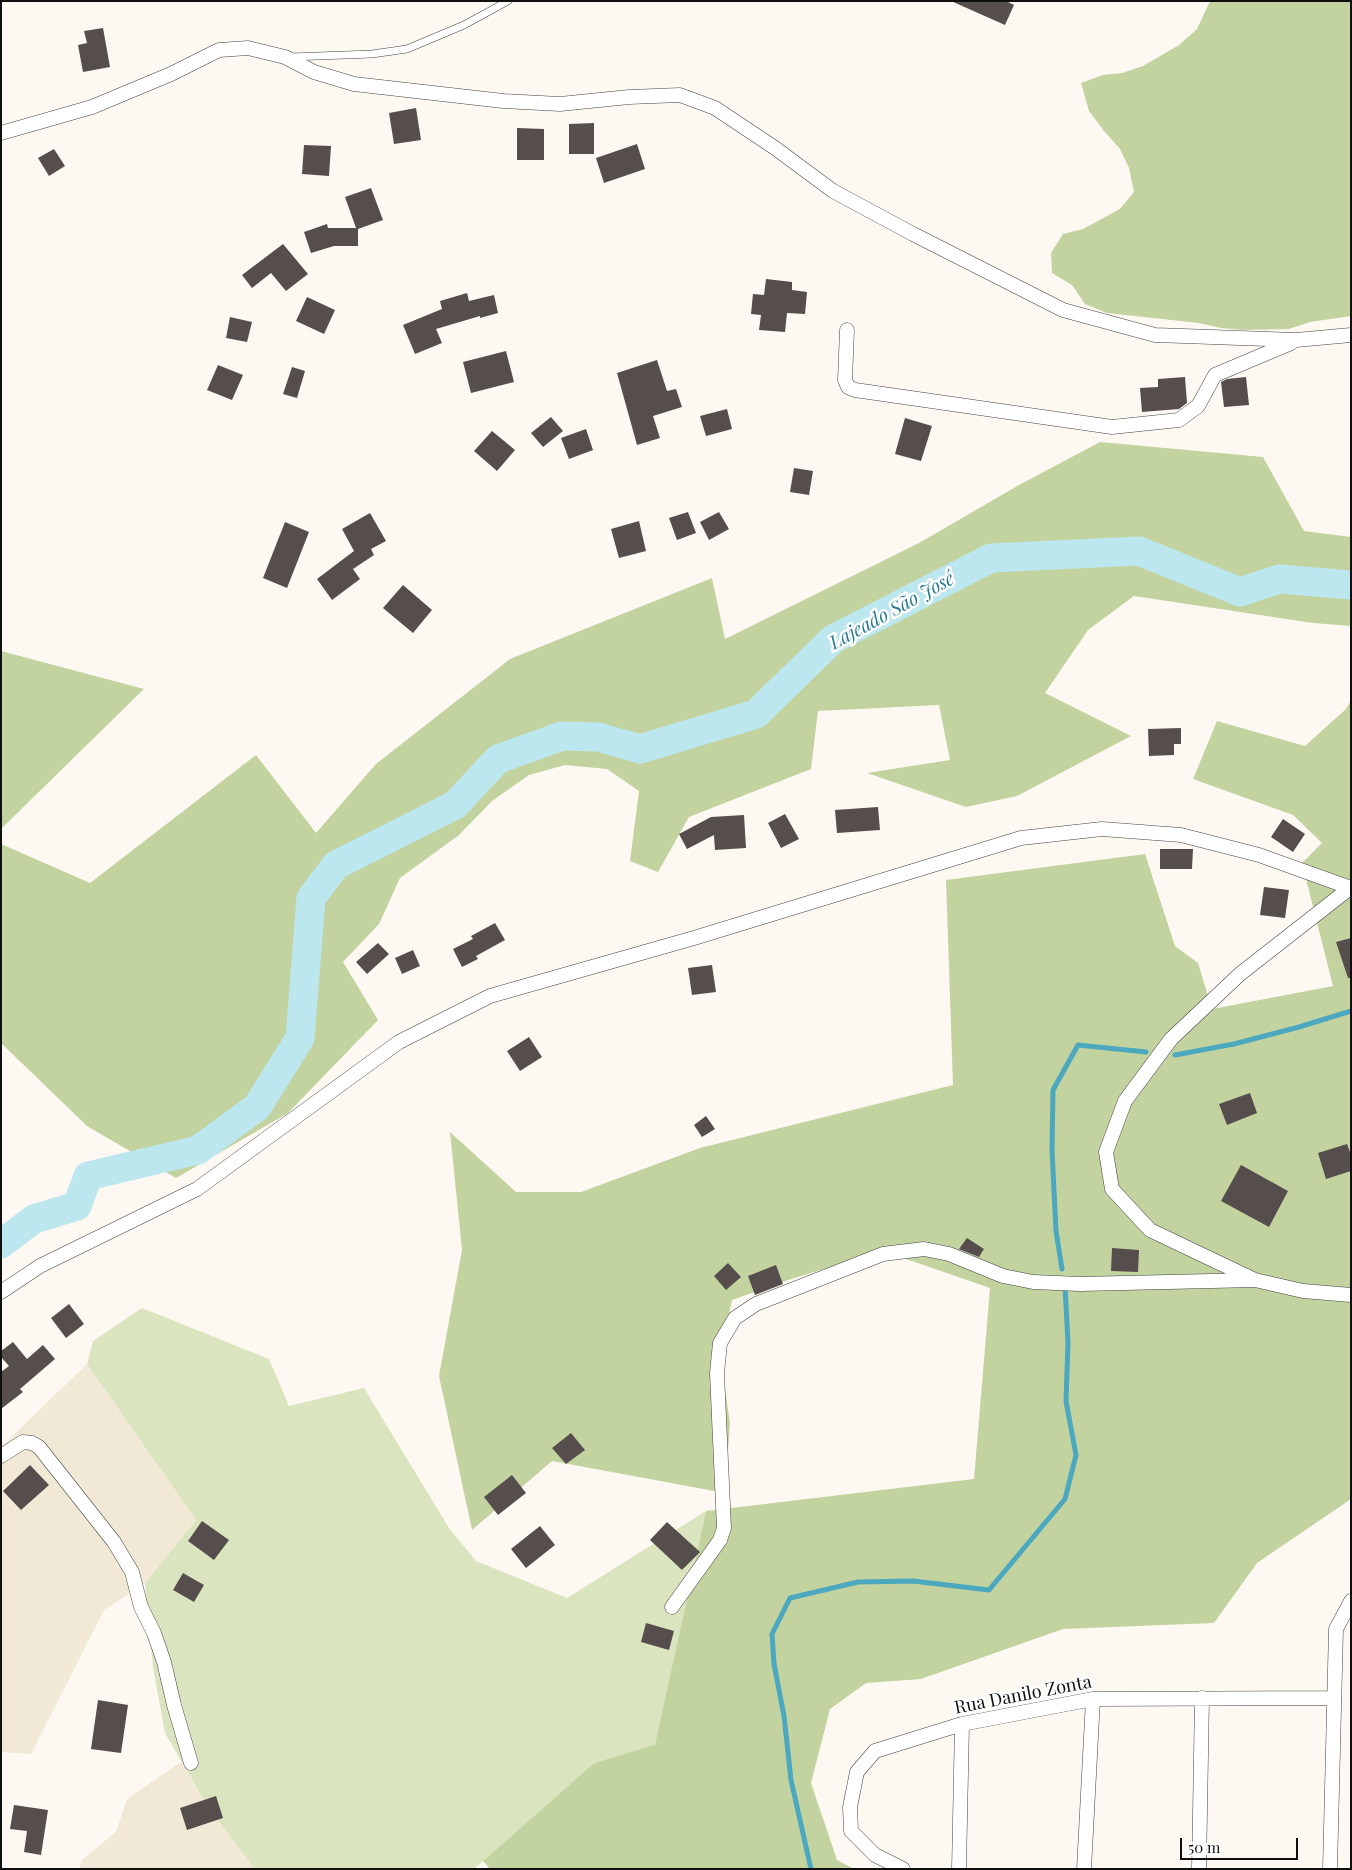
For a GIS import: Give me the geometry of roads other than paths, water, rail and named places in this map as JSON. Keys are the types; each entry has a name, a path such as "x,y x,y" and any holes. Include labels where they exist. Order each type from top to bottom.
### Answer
{"street":[{"path":"1,133 92,107 171,74 219,50 248,48 284,57 314,72 354,84 503,101 560,104 629,97 680,95 715,108 775,148 833,191 1063,310 1155,336 1296,340 1351,335"},
{"path":"847,330 845,380 848,387 855,390 1112,427 1179,420 1198,406 1215,374 1296,340"},
{"path":"1,1292 40,1266 197,1189 399,1042 490,996 713,932 1020,838 1102,829 1181,835 1258,855 1350,888"},
{"path":"1350,888 1240,974 1170,1039 1125,1101 1106,1152 1112,1189 1150,1230 1255,1280 1303,1291 1351,1295"},
{"path":"672,1607 720,1540 724,1528 717,1373 720,1344 735,1318 756,1304 883,1254 924,1249 949,1254 1002,1276 1033,1282 1080,1284 1255,1280"},
{"path":"1,1456 23,1442 32,1443 39,1447 114,1542 132,1572 141,1607 159,1647 191,1763"},
{"path":"1330,1869 1336,1629 1351,1601"},
{"path":"1199,1869 1202,1698"},
{"name":"Rua Danilo Zonta","path":"903,1869 874,1855 851,1831 850,1807 857,1772 875,1751 962,1724 1092,1699 1334,1698"},
{"path":"1084,1869 1092,1699"},
{"path":"959,1869 962,1724"}],"lane":[{"path":"284,57 372,54 407,49 464,25 508,1"}],"waterway":[{"name":"Lajeado São José","path":"1,1244 34,1219 77,1206 88,1176 198,1150 257,1107 300,1038 311,898 336,865 455,805 498,759 562,736 598,737 640,749 756,714 833,639 991,558 1139,551 1240,592 1279,579 1351,585"},
{"path":"1175,1055 1234,1044 1351,1011"},
{"path":"1062,1269 1056,1231 1052,1150 1053,1090 1078,1045 1146,1052"},
{"path":"811,1869 791,1780 784,1716 774,1664 772,1634 790,1598 858,1582 913,1581 989,1590 1065,1499 1076,1455 1066,1401 1068,1343 1065,1286"}]}
